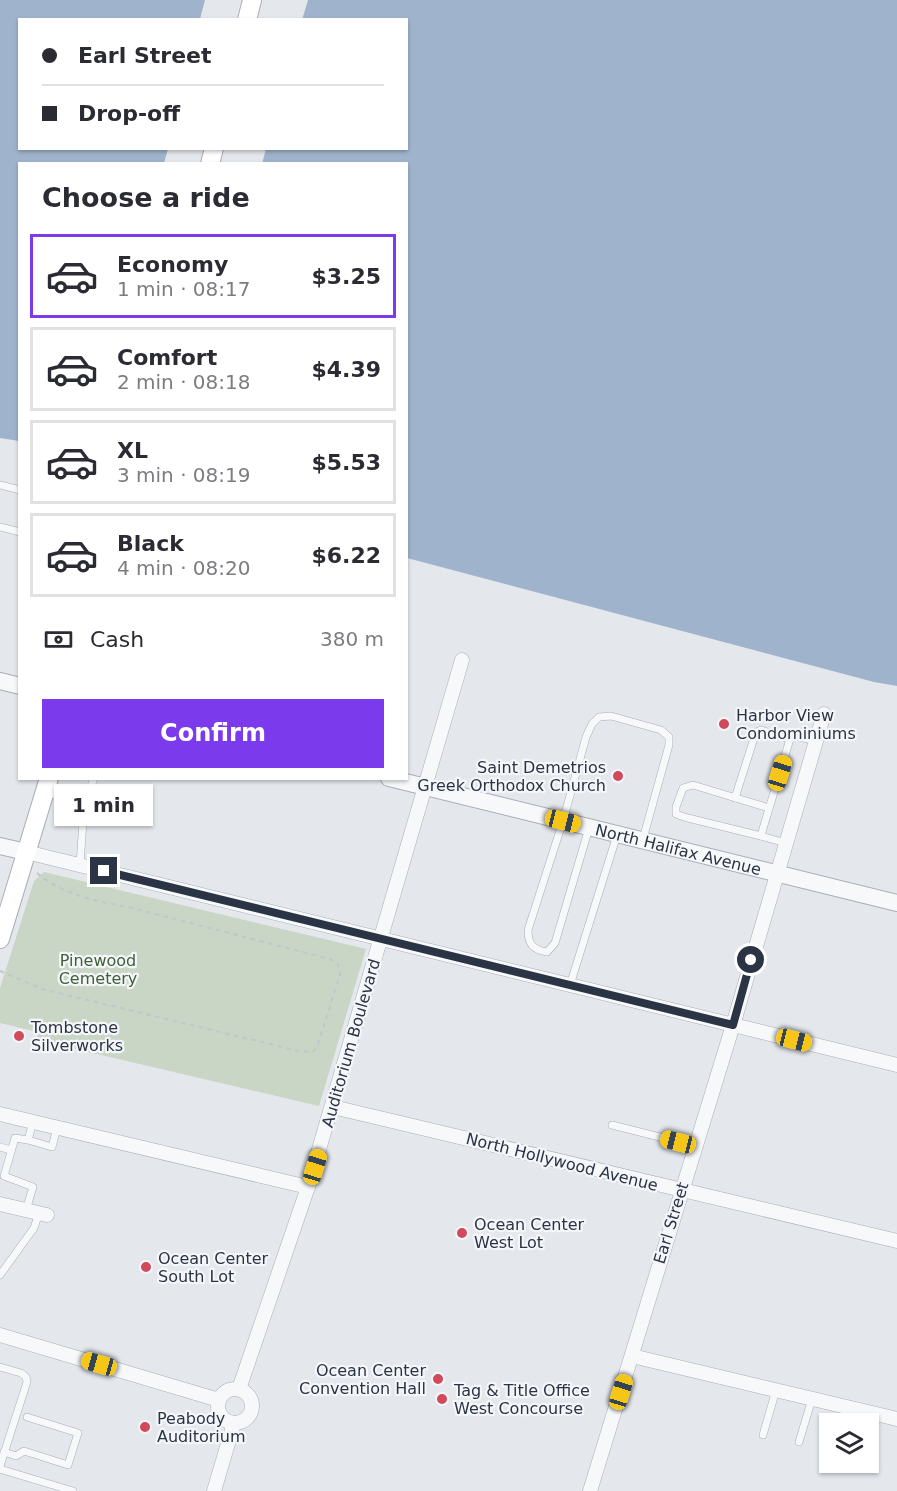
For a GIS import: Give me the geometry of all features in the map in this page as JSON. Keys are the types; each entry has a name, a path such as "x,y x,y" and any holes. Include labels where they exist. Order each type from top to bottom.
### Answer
{"main road":[{"path":"248,18 252,0"},
{"path":"0,939 5,903 26,852 47,785"}],"street":[{"name":"Auditorium Boulevard","path":"238,1389 308,1187 333,1107 462,660"},
{"path":"0,681 18,686"},
{"name":"Earl Street","path":"590,1491 733,1025 824,714"},
{"name":"North Halifax Avenue","path":"397,780 897,903"},
{"path":"0,846 897,1065"},
{"name":"North Hollywood Avenue","path":"333,1107 897,1241"},
{"path":"0,1114 308,1187"},
{"path":"0,1204 38,1213"},
{"path":"1,1338 219,1400"},
{"path":"632,1356 897,1419"},
{"path":"238,1389 248,1395 251,1400 251,1411 245,1420 234,1423 221,1416 219,1400 229,1390 238,1389"},
{"path":"214,1491 234,1423"}],"lane":[{"path":"0,485 18,490"},
{"path":"0,527 18,532"},
{"path":"589,828 555,943 547,952 538,950 528,939 528,930 589,730 599,717 611,716 661,730 669,737 669,745 642,841"},
{"path":"735,798 756,732 761,730 790,739"},
{"path":"761,836 790,739 796,735 816,741"},
{"path":"80,865 84,806 93,780"},
{"path":"47,785 84,806"},
{"path":"769,808 688,785 682,788 676,814 786,843"},
{"path":"570,985 616,835"},
{"path":"28,1140 33,1122"},
{"path":"612,1125 695,1146"},
{"path":"0,1275 34,1228 38,1213 33,1187 4,1176 15,1138 52,1147 57,1128"},
{"path":"0,1147 11,1150"},
{"path":"0,1367 21,1373 26,1377 27,1382 0,1467 73,1491"},
{"path":"763,1436 776,1390"},
{"path":"799,1442 812,1399"},
{"path":"4,1452 16,1456 24,1451 68,1465 78,1433 27,1417"}],"path":[{"path":"0,971 42,989 299,1051 313,1052 318,1044 339,975 338,964 330,959 73,894 47,881 34,871 26,852"}],"green space":[{"name":"Pinewood Cemetery","path":"44,872 366,949 319,1106 37,1040 38,1032 0,1023 0,988 34,881"}],"water":[{"path":"0,0 897,0 897,686 874,682 408,558 408,162 18,162 18,441 0,438"}],"pier":[{"path":"205,0 308,0 303,18 200,18"},
{"path":"168,150 266,150 263,162 164,162"}],"place":[{"name":"Harbor View Condominiums","path":"724,724"},
{"name":"Saint Demetrios Greek Orthodox Church","path":"618,776"},
{"name":"Tombstone Silverworks","path":"19,1036"},
{"name":"Ocean Center West Lot","path":"462,1233"},
{"name":"Ocean Center South Lot","path":"146,1267"},
{"name":"Ocean Center Convention Hall","path":"438,1379"},
{"name":"Tag & Title Office West Concourse","path":"442,1399"},
{"name":"Peabody Auditorium","path":"145,1427"}],"route":[{"path":"104,871 733,1025 751,960"}]}
